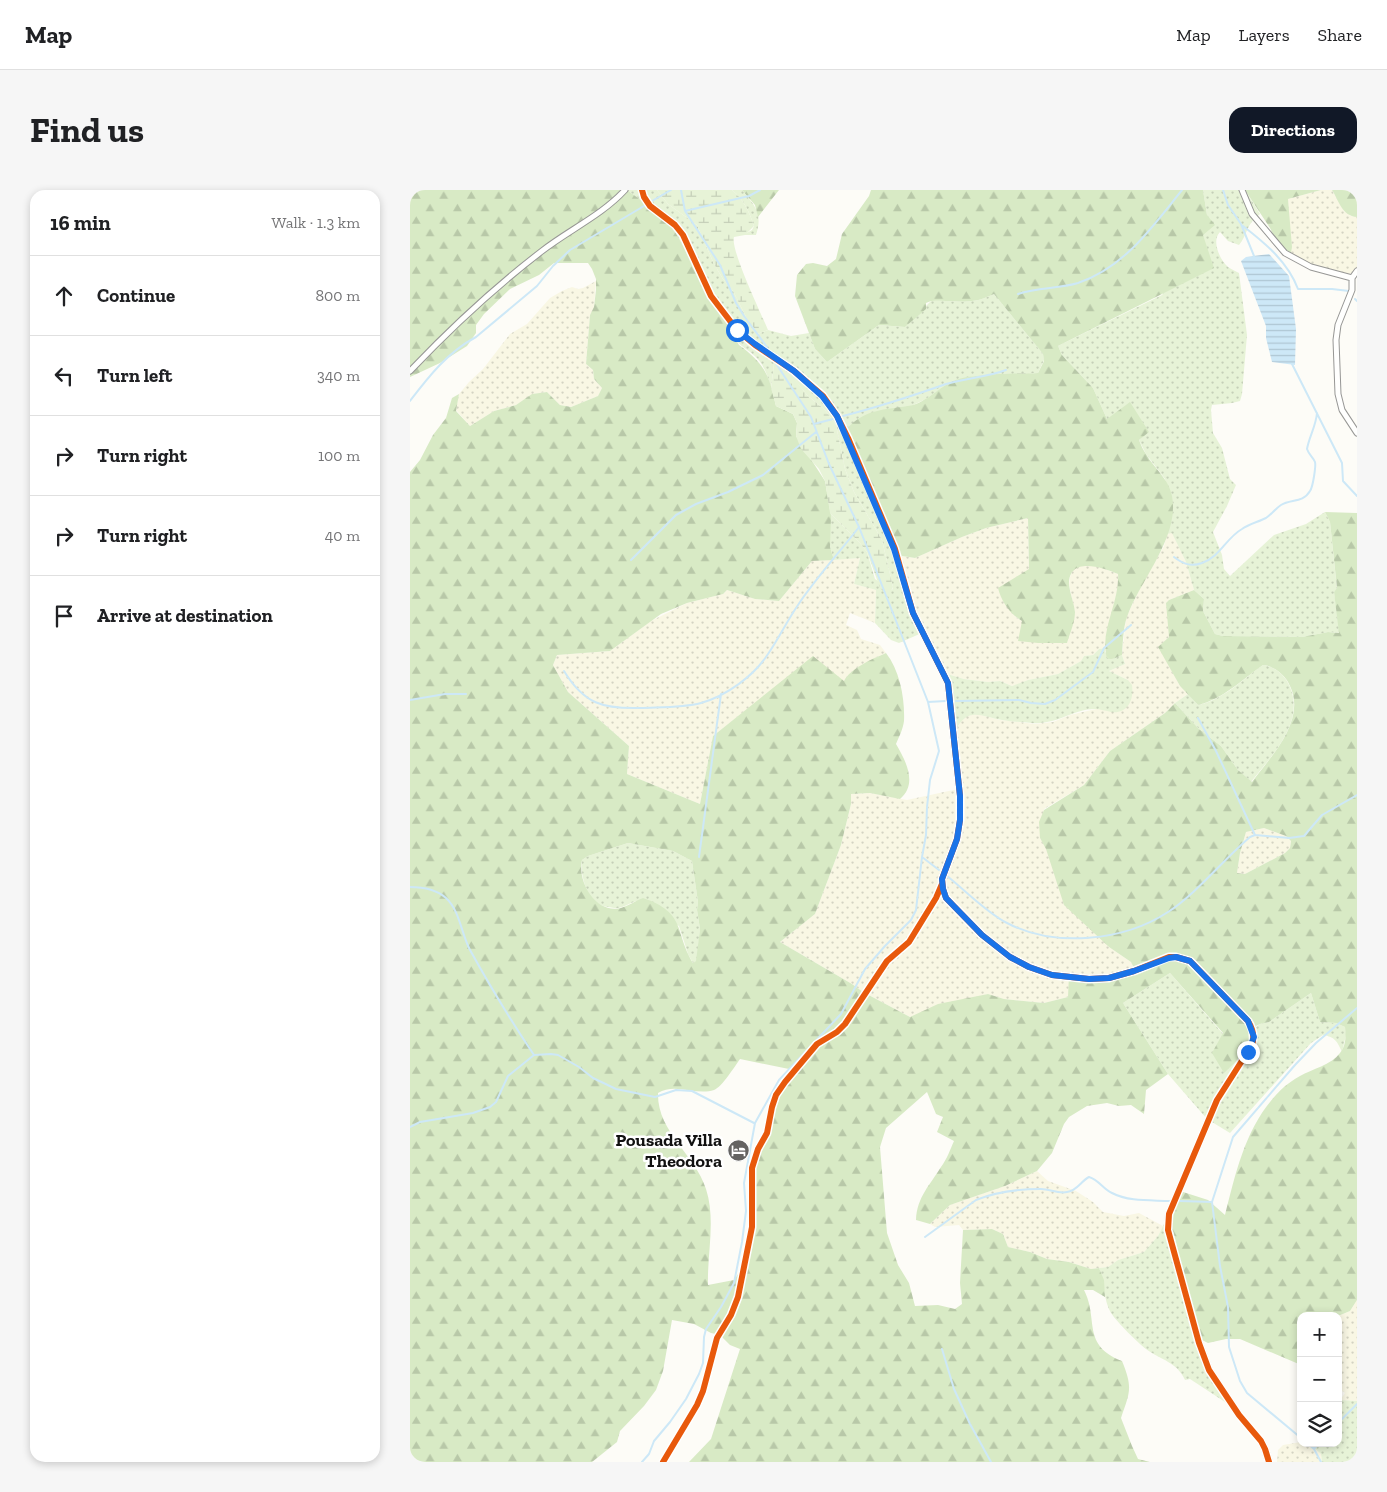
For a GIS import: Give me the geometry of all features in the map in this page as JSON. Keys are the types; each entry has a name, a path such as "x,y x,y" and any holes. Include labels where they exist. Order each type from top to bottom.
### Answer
{"street":[{"path":"410,371 484,299 543,250 597,214 618,198 625,190"},
{"path":"642,190 650,206 680,230 711,296 737,330 794,371 822,396 837,416 848,438 894,549 913,613 948,683 959,787 960,820 957,839 943,874 944,894 950,903 982,935 1010,957 1029,967 1052,975 1099,979 1126,973 1169,958 1176,957 1190,961 1248,1021 1253,1032 1252,1045 1217,1100 1169,1214 1168,1230 1199,1343 1209,1370 1239,1415 1261,1442 1269,1462"},
{"path":"1242,190 1252,214 1285,254 1312,267 1352,278"},
{"path":"1357,271 1352,278 1352,290 1337,329 1336,373 1342,410 1357,432"},
{"path":"663,1462 697,1405 703,1391 716,1343 738,1297 752,1227 752,1168 758,1149 767,1133 776,1095 784,1082 813,1049 823,1040 837,1032 849,1019 887,961 909,942 942,884"}],"shaded area":[{"path":"1321,190 1332,190 1344,211 1351,216 1357,217 1357,273 1344,274 1306,266 1290,258 1288,199"},
{"path":"596,281 594,308 590,315 586,364 593,370 594,379 602,388 598,396 571,407 560,405 547,392 533,394 516,405 494,411 470,426 456,410 459,394 483,369 510,334 527,324 550,298 572,287 583,288"},
{"path":"1028,518 1029,570 1025,572 1009,609 1022,621 1027,642 1067,642 1075,613 1069,585 1073,569 1079,566 1097,566 1118,574 1119,585 1105,648 1099,649 1093,655 1084,656 1081,661 1058,674 1028,680 1012,686 1000,681 988,682 964,679 944,673 917,616 899,558 902,556 915,558 986,528"},
{"path":"1172,532 1186,562 1194,590 1169,600 1169,637 1159,647 1180,686 1188,694 1165,713 1110,751 1084,785 1044,809 1040,838 1109,947 1131,962 1134,968 1068,997 1044,1003 1004,999 988,994 910,1017 863,992 780,942 815,914 841,845 851,804 851,794 870,793 907,800 958,789 956,730 961,721 967,716 977,714 1000,720 1035,724 1053,722 1070,715 1096,709 1128,680 1109,671 1125,664 1122,655 1126,618 1142,584 1164,546 1167,534"},
{"path":"860,558 854,584 876,590 875,623 850,613 846,625 857,630 861,639 880,645 886,653 877,657 844,681 750,707 713,736 700,804 627,774 629,746 568,692 553,665 557,655 610,651 651,621 687,603 723,594 727,590 755,599 779,601 812,561"},
{"path":"1264,828 1286,836 1291,841 1290,848 1285,853 1245,874 1237,873 1246,832"},
{"path":"1037,1171 1048,1181 1076,1191 1093,1202 1103,1212 1124,1216 1139,1213 1163,1226 1158,1236 1144,1252 1118,1260 1108,1267 1091,1269 1069,1262 1047,1259 1030,1252 1008,1247 1003,1234 992,1229 963,1230 959,1225 935,1227 930,1224 950,1205 1005,1186"},
{"path":"1357,1300 1357,1401 1342,1400 1345,1393 1342,1391 1342,1314 1350,1311"},
{"path":"1297,1443 1297,1447 1313,1447 1321,1454 1322,1462 1277,1462 1278,1450 1283,1445"}],"green space":[{"path":"410,190 627,190 649,206 673,228 739,345 755,358 765,371 776,406 793,414 797,423 796,436 825,481 831,516 830,547 834,560 812,561 779,601 755,599 727,590 723,594 687,603 661,614 610,651 557,655 553,665 568,692 629,746 627,774 700,804 713,736 813,656 844,681 857,668 886,653 895,668 904,704 904,721 896,744 908,772 908,786 900,799 870,793 851,794 851,804 841,845 815,914 780,942 863,992 910,1017 938,1004 988,994 1004,999 1044,1003 1068,997 1069,975 1102,975 1134,968 1131,962 1109,947 1064,905 1046,849 1040,838 1039,822 1044,810 1084,785 1110,751 1165,713 1175,703 1199,729 1221,746 1238,770 1252,782 1278,748 1291,722 1294,709 1293,696 1288,682 1277,670 1263,665 1216,698 1198,705 1180,686 1158,647 1169,637 1166,603 1194,590 1204,599 1203,611 1215,634 1223,636 1302,637 1328,632 1339,633 1334,592 1337,588 1330,522 1325,512 1357,513 1357,1300 1350,1311 1342,1314 1342,1312 1297,1312 1297,1363 1240,1339 1226,1339 1208,1343 1198,1338 1173,1231 1163,1226 1180,1191 1208,1200 1225,1215 1245,1146 1261,1115 1271,1100 1284,1087 1296,1078 1327,1064 1336,1057 1344,1044 1345,1027 1336,1023 1320,1022 1311,993 1269,1022 1256,1026 1255,1043 1224,1073 1212,1053 1223,1033 1170,973 1123,1003 1168,1074 1146,1090 1144,1114 1131,1105 1119,1106 1107,1103 1087,1106 1069,1117 1064,1124 1052,1153 1037,1171 1005,1186 950,1205 930,1224 916,1220 921,1198 945,1161 954,1141 937,1132 943,1117 936,1114 927,1092 886,1128 880,1147 887,1233 898,1265 909,1283 915,1306 938,1305 955,1309 962,1304 960,1283 963,1230 992,1229 1003,1234 1008,1247 1030,1252 1047,1259 1069,1262 1091,1269 1099,1268 1104,1280 1105,1297 1093,1290 1084,1290 1093,1330 1101,1347 1109,1355 1122,1361 1128,1378 1129,1390 1121,1418 1138,1459 1150,1462 689,1462 711,1439 740,1349 730,1345 720,1335 711,1333 694,1324 672,1320 663,1371 656,1390 644,1406 620,1431 617,1442 592,1462 410,1462 410,472 420,460 433,435 446,418 452,398 459,394 456,411 470,426 494,411 516,405 532,394 547,392 560,405 571,407 598,396 602,388 594,379 593,370 586,364 590,315 594,307 596,290 596,279 592,269 588,263 554,263 539,275 510,289 484,314 476,325 476,333 467,346 440,363 410,377","holes":["1264,828 1286,836 1291,841 1290,848 1285,853 1245,874 1237,873 1246,832","628,843 673,851 692,861 700,929 696,961 693,963 677,924 667,910 643,898 624,907 612,909 596,901 585,886 582,877 582,860 588,856","740,1059 789,1069 770,1133 757,1159 753,1175 747,1261 734,1280 708,1285 711,1225 706,1189 701,1176 664,1120 659,1107 658,1093 671,1089 714,1090 724,1081"]},
{"path":"627,190 657,190 668,204 697,225 714,264 733,291 751,327 757,334 768,330 791,336 809,333 815,349 827,362 879,325 905,327 931,301 962,302 985,298 994,294 1043,354 1044,360 1038,373 975,376 952,381 926,399 909,407 901,407 899,558 908,590 924,632 899,643 891,640 875,623 876,590 854,584 860,558 834,560 830,547 830,513 867,552 875,579 892,590 893,587 882,540 854,492 845,469 836,425 825,410 807,395 786,369 774,364 771,388 760,361 738,343 733,336 673,228 649,206"},
{"path":"657,190 732,190 740,198 754,226 745,235 734,237 734,244 741,267 768,330 757,334 751,327 733,291 714,264 697,225 668,204"},
{"path":"732,190 742,190 754,205 759,221 756,235 743,235 752,230 754,226 746,206"},
{"path":"742,190 779,190 758,217 755,205"},
{"path":"871,190 1203,190 1207,215 1215,225 1203,235 1214,268 1058,346 1062,355 1093,388 1107,419 1130,402 1149,432 1139,440 1141,446 1168,484 1172,496 1173,511 1165,543 1127,617 1122,655 1109,659 1107,658 1105,648 1107,627 1118,585 1118,574 1095,567 1080,567 1074,570 1070,576 1069,585 1075,612 1067,643 1018,641 1022,621 1007,607 1001,598 998,588 1029,569 1028,518 986,528 915,558 902,556 899,558 846,430 867,414 914,405 959,379 1038,373 1044,361 1043,354 994,294 977,300 962,302 931,301 926,303 926,309 905,327 879,325 827,362 815,349 795,296 797,275 806,264 813,263 827,266 836,259 842,234 869,196"},
{"path":"1203,190 1245,190 1260,214 1252,222 1239,245 1228,241 1220,232 1216,240 1222,260 1228,267 1239,273 1247,335 1240,401 1212,405 1211,410 1213,433 1222,448 1230,479 1236,485 1213,532 1222,555 1224,569 1230,576 1274,535 1306,524 1325,512 1330,522 1337,589 1334,592 1340,633 1328,632 1302,637 1223,636 1215,634 1203,611 1204,599 1194,590 1186,562 1172,533 1167,534 1172,514 1165,479 1146,454 1139,440 1148,431 1107,419 1093,388 1062,355 1058,346 1162,295 1203,235 1207,215"},
{"path":"1245,190 1321,190 1288,199 1292,247 1290,258 1279,246 1270,228"},
{"path":"1332,190 1357,190 1357,217 1344,211"},
{"path":"780,363 807,395 825,410 836,425 845,469 854,492 882,540 893,587 890,593 884,592 880,588 867,552 830,513 825,481 819,469 801,449 796,436 797,423 793,414 776,406 771,388 774,364"},
{"path":"1105,648 1105,652 1113,659 1122,655 1125,664 1109,671 1128,680 1132,685 1131,701 1122,711 1111,712 1097,709 1079,711 1041,723 970,715 965,718 956,730 944,673 964,679 988,682 1000,681 1012,686 1028,680 1058,674 1081,661 1084,656 1093,655 1099,649"},
{"path":"1263,665 1274,668 1285,678 1293,695 1294,708 1286,735 1251,782 1238,770 1221,746 1199,729 1175,703 1188,694 1198,705 1216,699"},
{"path":"628,843 673,851 692,861 700,929 697,961 693,963 688,954 679,926 636,901 619,908 608,907 596,903 588,893 583,876 582,860 588,856"},
{"path":"1170,973 1223,1034 1254,1043 1256,1027 1269,1022 1311,993 1320,1022 1336,1023 1345,1027 1346,1035 1342,1052 1335,1040 1327,1036 1323,1035 1311,1043 1230,1133 1207,1119 1168,1074 1123,1003"},
{"path":"1163,1226 1173,1231 1203,1355 1228,1404 1190,1379 1185,1380 1173,1365 1146,1349 1118,1322 1108,1308 1099,1268 1108,1267 1118,1260 1144,1252 1158,1236"},
{"path":"1342,1400 1357,1401 1357,1462 1322,1462 1321,1454 1313,1447 1342,1447"}],"water":[{"path":"1269,254 1289,276 1296,329 1295,365 1272,362 1266,338 1266,326 1241,261 1246,257"}],"waterway":[{"path":"652,201 671,190"},
{"path":"681,190 685,211 720,265 736,303 767,347"},
{"path":"685,211 749,196 760,190"},
{"path":"1018,294 1078,283 1110,267 1136,244 1182,190"},
{"path":"1223,190 1228,205 1241,224 1254,256"},
{"path":"410,401 448,357 476,337 537,286 553,266 570,250 644,206"},
{"path":"1243,226 1267,246 1282,262 1294,279 1298,289 1349,291"},
{"path":"642,1462 649,1454 654,1441 686,1399 699,1374 703,1363 706,1329 734,1283 746,1211 744,1183 755,1123 779,1080 841,1014 865,969 911,920 916,910 926,835 930,780 939,751 928,702 859,527 829,464 811,417 775,362"},
{"path":"1292,364 1342,463 1343,481 1357,496"},
{"path":"843,416 946,384 1006,370"},
{"path":"1174,557 1191,565 1208,560 1242,529 1266,518 1281,505 1307,495 1312,485 1315,464 1307,449 1317,413"},
{"path":"814,424 833,419"},
{"path":"631,560 676,515 696,504 728,492 763,475 816,432"},
{"path":"564,671 571,682 587,697 596,702 615,707 686,706 710,700 739,684 762,662 805,595 859,527"},
{"path":"956,701 1019,700 1045,704 1055,700 1093,672 1104,648 1131,625"},
{"path":"410,700 445,694 466,694"},
{"path":"699,857 721,694"},
{"path":"928,702 946,701"},
{"path":"1198,718 1216,751 1255,835"},
{"path":"947,876 992,914 1026,931 1046,936 1067,938 1089,938 1110,935 1150,922 1168,912 1189,896 1250,837 1255,835 1289,838 1304,836 1322,815 1357,795"},
{"path":"922,857 939,870"},
{"path":"410,887 434,891 451,903 470,950 534,1055"},
{"path":"1297,1435 1247,1393 1240,1381 1229,1347 1228,1307 1220,1266 1212,1202 1233,1137 1316,1043 1357,1008"},
{"path":"410,1127 420,1122 473,1113 490,1107 496,1102 508,1076 534,1055 551,1054 558,1055 579,1067 593,1078 616,1089 655,1097 676,1090 692,1091 754,1123"},
{"path":"925,1237 976,1200 984,1197 1024,1190 1041,1189 1067,1192 1074,1190 1089,1177 1119,1196 1140,1200 1170,1201"},
{"path":"1180,1201 1212,1202"},
{"path":"942,1349 954,1389 970,1424 991,1462"},
{"path":"1342,1419 1357,1404"},
{"path":"1312,1447 1321,1462"}],"cycle path":[{"path":"642,190 650,206 675,225 683,235 711,296 737,330 755,345 794,371 823,396 837,416 848,438 895,549 913,613 948,683 960,796 960,820 957,839 942,879 946,898 982,935 1010,957 1029,967 1052,975 1089,979 1109,978 1134,971 1169,957 1190,961 1250,1024 1253,1036 1252,1045 1217,1100 1169,1214 1168,1230 1199,1343 1209,1370 1239,1415 1261,1441 1269,1462"},
{"path":"663,1462 697,1405 703,1391 717,1338 731,1315 738,1297 752,1227 752,1168 758,1149 767,1133 776,1095 817,1044 837,1032 845,1024 887,961 909,942 936,898 942,884"}],"place":[{"name":"Pousada Villa Theodora","path":"738,1150"}],"route":[{"path":"737,330 794,371 822,396 837,416 894,549 913,613 948,683 952,705 960,796 960,820 957,839 942,879 946,898 982,935 1010,957 1029,967 1052,975 1089,979 1109,978 1169,958 1176,957 1190,961 1252,1027 1254,1037 1248,1052"}]}
